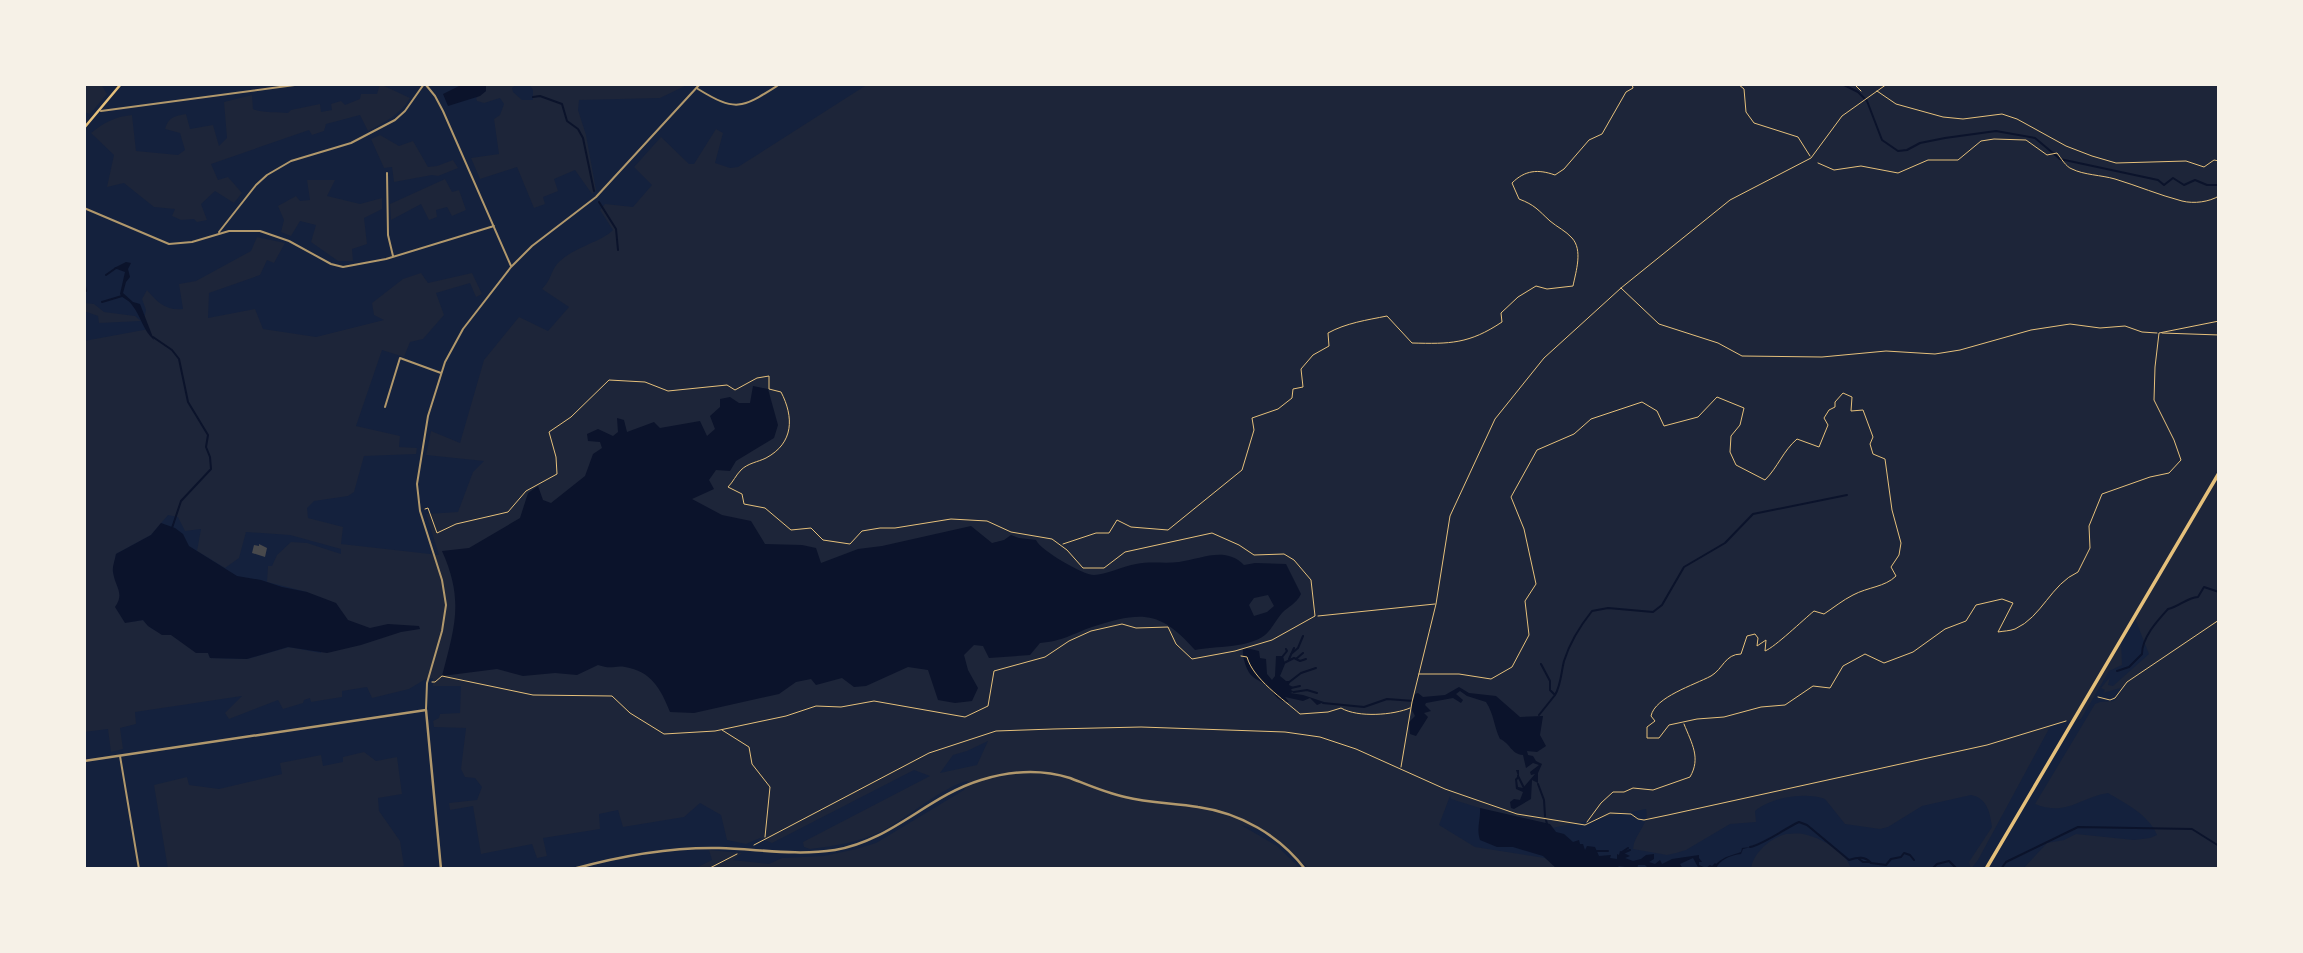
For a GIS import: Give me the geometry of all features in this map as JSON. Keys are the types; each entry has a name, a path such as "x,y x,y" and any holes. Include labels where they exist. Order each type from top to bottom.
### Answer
{"highway":[{"path":"1986,869 2219,472"}],"main road":[{"path":"84,128 121,84"}],"street":[{"path":"100,111 302,84"},
{"path":"217,233 267,175 293,160 351,143 393,121 405,111 424,84 438,101 511,267"},
{"path":"441,869 426,710 428,682 444,625 446,600 419,511 417,489 428,416 441,373 463,329 511,267 532,246 590,202 700,84"},
{"path":"697,88 721,102 735,106 757,99 780,84"},
{"path":"387,173 388,235 393,257"},
{"path":"84,208 169,244 188,243 217,233 245,230 265,233 289,241 340,267 393,257 494,226"},
{"path":"385,407 400,359 441,373"},
{"path":"84,761 426,710"},
{"path":"120,755 139,869"},
{"path":"573,869 632,855 707,848 804,854 860,844 893,829 962,787 991,777 1028,772 1056,775 1133,799 1216,810 1240,818 1283,846 1305,869"}],"path":[{"path":"1060,545 1096,533 1109,533 1116,520 1131,527 1168,530 1242,470 1254,430 1252,418 1278,409 1293,398 1293,389 1303,387 1301,369 1313,355 1329,346 1328,333 1337,328 1387,316 1412,343 1445,344 1474,339 1502,322 1501,313 1518,297 1536,286 1547,289 1573,286 1577,245 1571,236 1550,221 1537,206 1519,199 1512,183 1520,176 1540,169 1555,174 1564,169 1589,140 1602,134 1626,92 1633,88 1632,84"},
{"path":"1738,84 1744,89 1746,112 1754,122 1798,137 1811,158"},
{"path":"1854,84 1861,91"},
{"path":"1401,769 1411,705 1436,604 1450,516 1495,419 1544,358 1621,288 1730,200 1811,158 1842,116 1887,84"},
{"path":"1877,91 1896,104 1943,117 1963,119 2002,114 2066,145 2116,163 2175,161 2204,167 2214,160 2219,161"},
{"path":"1818,163 1834,170 1861,166 1898,173 1928,160 1958,160 1981,141 2026,140 2047,155 2057,153 2070,169 2140,186 2159,195 2196,202 2212,200 2219,196"},
{"path":"1621,288 1659,324 1718,343 1742,356 1822,357 1886,351 1935,354 1960,350 2031,330 2070,324 2124,326 2142,332 2219,335"},
{"path":"2159,333 2219,321"},
{"path":"1419,674 1459,674 1492,679 1512,667 1529,635 1525,601 1536,584 1524,529 1511,497 1537,450 1574,434 1591,419 1642,402 1657,411 1664,426 1698,418 1717,397 1744,408 1740,425 1731,436 1730,452 1736,465 1765,480 1775,470 1787,448 1797,439 1819,447 1828,425 1824,418 1829,410 1835,407 1835,402 1843,393 1852,397 1851,411 1863,410 1874,437 1870,444 1873,454 1885,459 1892,510 1901,543 1899,555 1891,567 1896,576 1889,583 1852,595 1824,614 1814,611 1776,641 1772,648 1765,651 1766,640 1757,646 1758,638 1755,634 1747,636 1741,654 1727,658 1714,674 1668,697 1651,711 1655,721 1647,727 1647,738 1659,738 1669,726 1683,722 1785,705 1813,686 1830,688 1843,666 1865,654 1884,663 1913,652 1945,629 1966,621 1976,605 2002,599 2013,603 1998,632 2015,629 2032,616 2064,578 2078,572 2090,548 2089,526 2102,494 2169,472 2181,460 2154,400 2159,333"},
{"path":"419,511 428,508 437,533 456,524 508,512 526,491 556,474 556,457 549,432 571,416 609,380 645,382 668,391 727,385 735,390 757,378 769,376 769,388 781,392 789,407 790,429 775,452 743,467 728,487 742,494 744,504 765,508 792,530 811,528 822,540 850,544 862,531 951,519 987,521 1011,532 1052,539 1083,568 1104,568 1125,552 1212,533 1254,555 1284,554 1294,560 1311,580 1315,616"},
{"path":"428,682 435,682 442,676 533,695 612,696 630,713 664,734 721,729 786,716 816,706 841,707 874,701 965,717 988,706 994,671 1045,657 1069,640 1091,631 1122,624 1136,628 1168,626 1175,644 1192,659 1248,648 1287,634 1315,616 1436,604"},
{"path":"2098,697 2110,700 2115,698 2127,682 2219,620"},
{"path":"1241,656 1247,657 1250,665 1261,677 1300,714 1341,708 1349,713 1384,715 1403,712 1411,705"},
{"path":"746,849 929,753 996,732 1141,727 1286,732 1320,737 1356,749 1445,789 1517,814 1585,825 1610,813 1631,814 1644,820 1681,812 1987,745 2066,721"},
{"path":"1585,825 1613,792 1624,792 1633,788 1653,790 1690,777 1697,758 1683,722"},
{"path":"721,729 748,747 752,764 769,787 764,839"},
{"path":"708,869 736,854"}],"shaded area":[{"path":"84,84 101,84 107,94 90,114 84,112"},
{"path":"380,84 410,98 387,121 368,131 360,115 326,124 324,131 312,135 309,130 211,164 218,180 228,177 242,193 234,203 215,191 201,204 207,220 197,222 194,219 181,220 172,216 175,209 154,207 124,183 107,187 114,155 91,133 110,121 132,115 136,151 178,155 185,150 180,133 165,129 175,116 186,114 190,129 213,125 219,146 227,138 224,102 252,95 253,109 256,110 288,113 320,104 321,112 332,110 331,104 341,101 345,105 360,99 361,94 377,94"},
{"path":"463,84 486,84 486,91 480,96 448,106 443,94"},
{"path":"486,84 517,84 512,88 513,92 522,100 533,100 533,90 529,84 689,84 660,98 579,100 578,110 586,135 596,190 592,194 575,170 554,179 558,191 543,197 545,204 534,208 517,167 480,179 471,158 499,154 494,119 500,115 504,104 500,98 484,103 477,101 476,98 486,91"},
{"path":"868,84 2219,84 2219,869 2023,869 2047,843 2064,840 2076,834 2134,840 2157,835 2148,821 2129,805 2108,793 2065,807 2035,804 2095,704 2114,701 2124,687 2103,693 2105,690 2101,688 2110,677 2108,685 2113,686 2149,654 2134,616 2121,639 2122,665 2109,671 2081,719 2051,725 1971,869 1969,862 1992,827 1984,802 1971,795 1922,806 1880,829 1845,824 1825,799 1789,797 1770,802 1755,811 1756,822 1730,824 1686,850 1667,855 1633,849 1646,819 1646,809 1547,829 1451,799 1450,796 1439,825 1475,847 1545,858 1564,869 1309,869 1267,832 1241,825 1277,846 1301,869 694,869 712,860 709,850 742,853 733,860 769,864 782,858 824,856 876,843 964,790 968,781 948,789 875,834 838,845 810,849 804,847 803,842 930,776 914,770 772,843 760,838 746,844 727,840 721,815 700,803 684,817 623,827 618,810 599,814 600,829 543,838 547,856 537,858 532,844 481,854 473,806 450,810 449,803 477,800 482,787 475,778 465,777 461,769 466,728 434,727 433,721 439,718 440,714 460,713 461,686 433,686 433,678 409,689 372,698 367,687 342,691 342,697 311,702 310,698 283,709 278,700 229,719 225,713 242,696 135,712 136,724 120,728 123,749 111,752 108,729 84,732 84,341 149,329 144,319 146,310 142,299 147,290 162,305 183,309 179,284 196,281 251,251 257,237 285,243 274,263 267,260 260,275 209,293 208,318 255,309 263,329 316,337 384,320 374,315 372,303 403,279 421,273 428,283 472,273 482,294 476,297 470,283 436,293 444,315 423,339 410,342 404,357 382,350 356,426 400,436 399,447 417,448 416,454 364,456 354,492 348,496 314,501 307,508 308,518 343,527 341,544 439,555 426,514 458,512 473,472 484,461 426,455 431,431 460,443 484,360 519,317 548,331 569,307 542,289 557,264 566,256 603,238 613,230 600,210 605,204 633,207 652,185 634,167 661,137 689,164 694,164 716,129 723,133 715,163 730,168 738,167","holes":["168,515 178,517 185,531 201,529 197,551 225,568 239,558 246,532 290,535 341,549 341,554 307,543 291,542 277,555 272,566 268,566 267,582 307,592 321,653 289,647 247,659 210,658 208,653 192,648 172,635 154,630 143,620 131,622 113,572 116,554 151,535","988,741 977,765 940,773 953,755"]},
{"path":"380,135 399,146 413,141 428,167 453,160 458,168 438,176 394,182 392,167 384,168 371,139"},
{"path":"445,179 452,192 459,190 466,210 452,216 447,207 436,210 437,217 429,220 421,204 391,220 390,204"},
{"path":"307,180 335,180 327,196 360,204 382,198 382,209 364,218 367,244 352,249 353,261 338,261 311,242 316,225 300,221 291,236 281,232 284,220 278,206 296,196 300,201 310,200"},
{"path":"126,262 131,263 128,269 130,277 123,293 133,302 140,304 154,340 132,305 120,294 125,272 114,268"},
{"path":"84,303 94,304 104,312 135,316 141,321 99,323 98,316 84,311"},
{"path":"753,386 768,389 778,425 774,438 736,461 730,471 716,470 709,480 714,489 692,499 722,515 751,521 765,544 816,548 821,563 858,549 971,526 992,543 1011,535 1036,540 1045,550 1062,561 1094,575 1136,564 1179,562 1213,555 1229,556 1244,565 1286,564 1301,594 1265,635 1241,644 1195,650 1171,627 1160,621 1137,617 1109,622 1061,639 1040,643 1030,655 989,658 983,646 974,645 964,655 968,670 978,688 972,701 955,703 938,700 928,670 908,667 866,686 854,687 842,678 816,685 811,679 796,682 779,694 694,713 670,712 654,682 642,672 625,667 598,665 577,675 555,673 523,676 497,669 442,676 454,627 455,599 449,568 442,551 469,548 520,518 528,493 538,486 543,500 551,503 585,476 593,454 602,448 600,442 588,441 587,434 598,429 613,436 618,432 617,418 624,420 627,432 654,422 660,428 700,421 707,436 715,429 710,416 720,407 720,399 730,397 739,403 750,403","holes":["1268,595 1274,606 1267,612 1254,616 1249,605 1254,598"]},
{"path":"161,523 175,528 183,534 189,546 237,576 307,592 336,603 348,620 370,628 388,624 419,626 420,629 327,653 288,647 247,659 210,658 208,653 196,653 171,635 162,635 143,620 125,623 115,607 119,598 113,570 116,554 151,535"},
{"path":"1243,649 1259,651 1260,658 1266,659 1267,674 1272,680 1275,676 1276,656 1283,656 1285,664 1280,676 1290,681 1289,685 1294,692 1290,693 1303,695 1324,702 1317,705 1310,698 1303,701 1285,697 1289,702 1279,699 1250,674 1243,655"},
{"path":"1459,687 1469,693 1496,696 1520,717 1543,716 1540,735 1546,746 1537,752 1527,751 1528,755 1542,764 1538,783 1532,780 1531,799 1514,809 1511,808 1510,802 1514,799 1520,800 1523,792 1516,789 1516,770 1519,770 1518,787 1523,788 1535,774 1531,775 1530,772 1539,765 1533,763 1526,768 1523,755 1516,753 1500,739 1486,702 1460,691 1456,694 1463,700 1461,703 1453,698 1426,703 1431,711 1424,713 1428,717 1416,736 1410,734 1409,722 1415,716 1411,708 1415,694 1423,697 1445,695"},
{"path":"364,752 376,761 397,757 402,794 378,798 379,811 400,841 404,866 391,869 168,869 154,785 187,777 189,785 219,789 282,774 280,763 321,755 323,766 343,762 343,757"},
{"path":"1480,808 1550,824 1556,832 1564,834 1573,842 1579,840 1585,850 1587,846 1595,847 1599,856 1611,855 1610,858 1617,859 1620,851 1630,856 1625,858 1633,861 1654,854 1654,859 1649,862 1655,864 1660,860 1662,864 1672,859 1699,855 1702,862 1699,862 1699,865 1706,868 1726,857 1741,852 1742,848 1751,847 1743,849 1741,854 1729,857 1716,869 1699,869 1693,858 1680,864 1683,869 1649,869 1645,865 1638,865 1637,869 1619,866 1616,869 1557,869 1543,856 1513,847 1497,847 1480,840"},
{"path":"1786,834 1803,834 1825,842 1839,851 1851,869 1751,869 1755,857 1763,847"}],"building":[{"path":"254,545 267,548 265,557 252,553"}],"waterway":[{"path":"1842,84 1858,92 1867,101 1882,140 1898,151 1907,150 1920,143 1996,131 2035,138 2060,159 2158,180 2164,185 2173,178 2184,185 2195,180 2207,185 2219,185"},
{"path":"533,97 540,96 562,104 567,121 578,129 583,138 594,191"},
{"path":"599,202 616,229 618,250"},
{"path":"106,275 116,268"},
{"path":"84,282 86,291"},
{"path":"102,302 122,296"},
{"path":"153,337 172,350 179,359 188,402 208,435 206,447 211,469 181,501 172,528"},
{"path":"1555,695 1569,647 1592,611 1608,608 1653,612 1662,605 1684,567 1725,543 1753,514 1847,495"},
{"path":"2117,671 2129,667 2142,654 2148,635 2168,609 2198,597 2204,587 2219,592"},
{"path":"1291,654 1298,648 1303,636"},
{"path":"1289,659 1294,648"},
{"path":"1283,656 1286,649"},
{"path":"1296,659 1303,653"},
{"path":"1284,663 1294,658 1300,661 1306,659"},
{"path":"1539,715 1555,695 1550,690 1550,681 1541,664"},
{"path":"1288,683 1301,673 1316,668"},
{"path":"1291,688 1300,686"},
{"path":"1294,692 1307,690 1317,693"},
{"path":"1323,703 1364,707 1387,699 1414,701"},
{"path":"1518,776 1524,788"},
{"path":"1538,784 1544,800 1545,816"},
{"path":"1546,820 1547,824"},
{"path":"1750,847 1799,822 1807,825 1849,860 1861,858 1871,863 1886,865 1891,859 1901,857 1904,853 1914,860"},
{"path":"2001,869 2006,862 2078,827 2192,829 2219,846"},
{"path":"1622,852 1628,848"},
{"path":"1623,853 1630,850"},
{"path":"1597,851 1608,851"},
{"path":"1859,859 1869,862"},
{"path":"1932,869 1937,864 1949,861 1957,869"}]}
